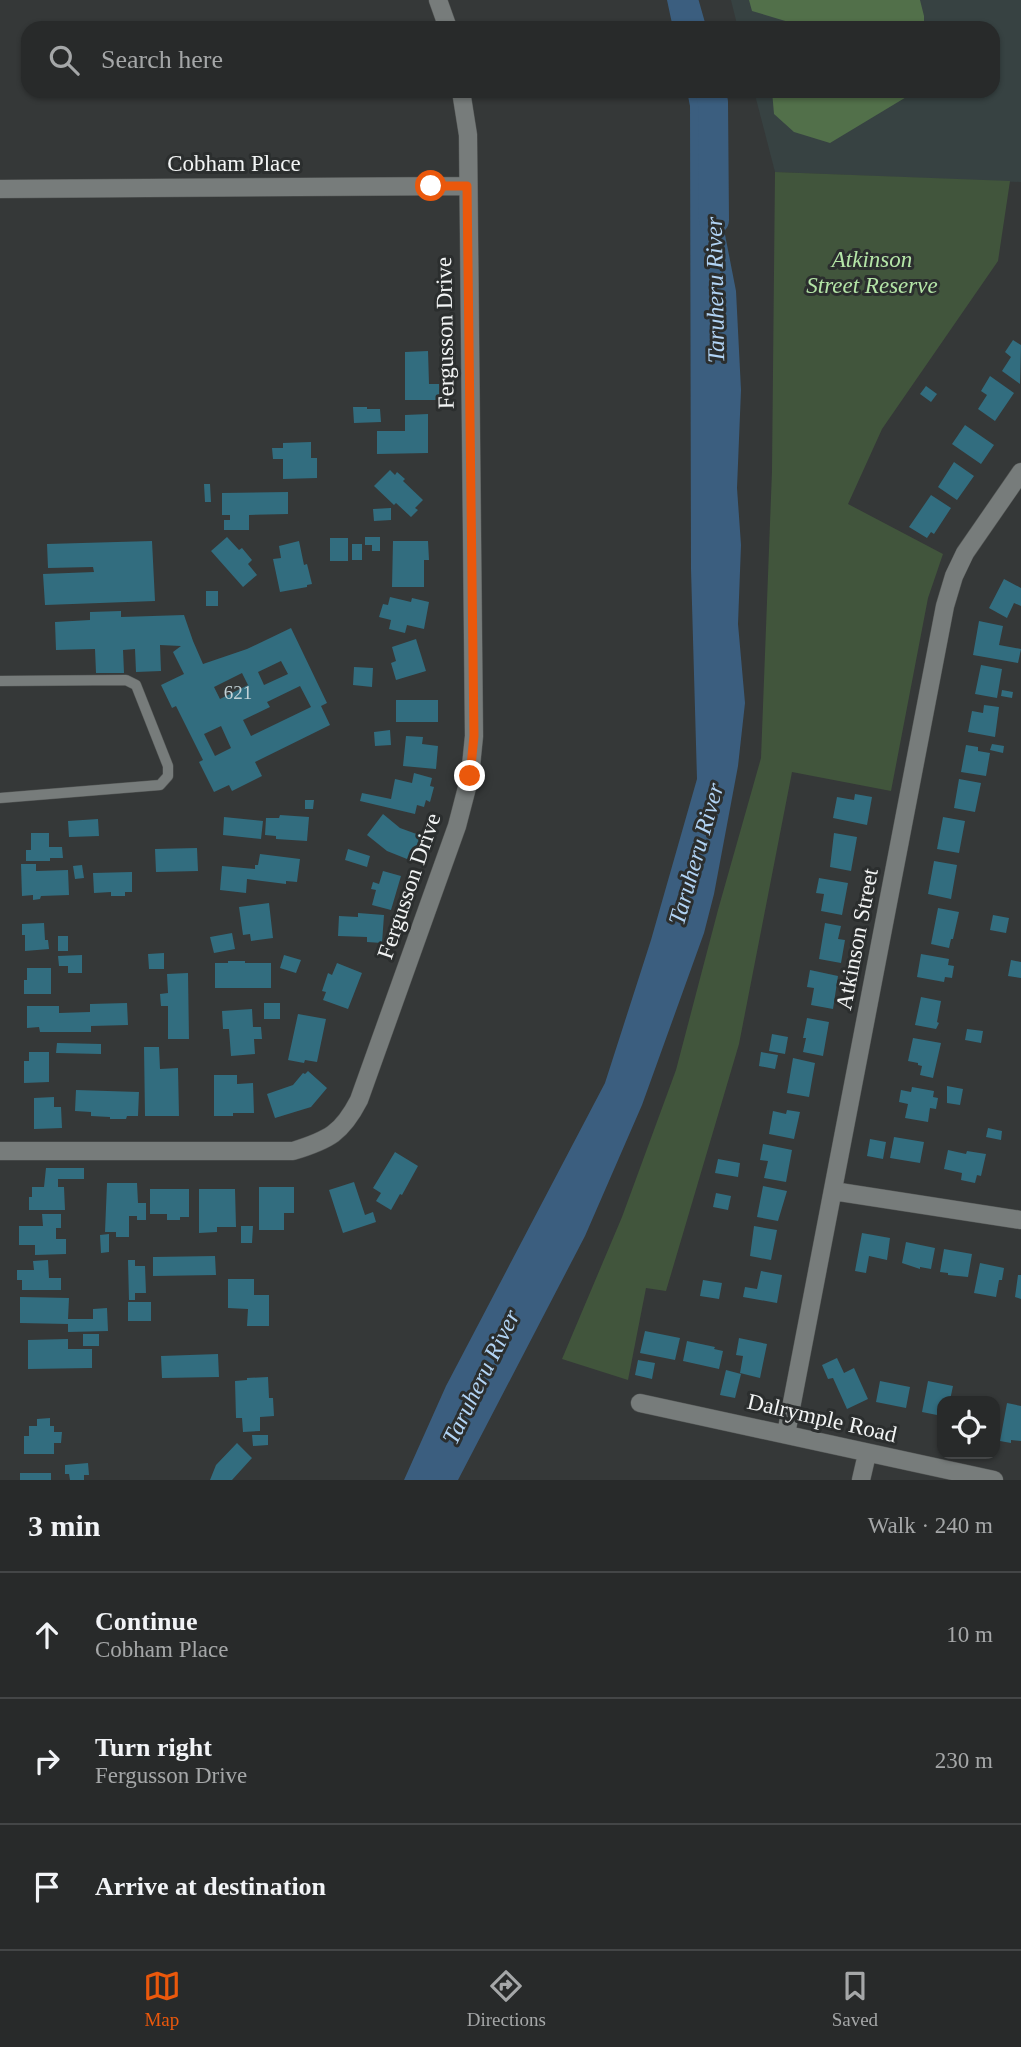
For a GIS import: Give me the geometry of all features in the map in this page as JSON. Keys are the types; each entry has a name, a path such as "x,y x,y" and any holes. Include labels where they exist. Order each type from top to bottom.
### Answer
{"street":[{"path":"438,0 445,21"},
{"name":"Fergusson Drive","path":"0,1151 293,1151 317,1143 337,1132 359,1100 457,826 470,776 474,736 468,135 462,98"},
{"name":"Cobham Place","path":"0,189 467,186"},
{"name":"Atkinson Street","path":"786,1434 945,606 954,576 965,553 1015,494 1021,472"},
{"path":"834,1191 1021,1220"},
{"name":"Dalrymple Road","path":"640,1403 993,1480"},
{"path":"861,1480 867,1454"}],"lane":[{"path":"0,681 126,680 136,685 168,766 168,776 160,785 0,798"}],"shaded area":[{"path":"731,0 1021,0 1021,182 775,172 756,98 1000,98 1000,21 736,21"}],"green space":[{"path":"749,0 920,0 924,21 785,21 752,11"},
{"path":"773,98 905,98 830,143 794,132 774,114"},
{"name":"Atkinson Street Reserve","path":"775,172 1010,181 998,261 882,429 848,504 943,554 928,598 891,791 792,772 739,1044 666,1291 646,1288 628,1380 562,1359 622,1217 676,1070 761,758 772,471"}],"water":[{"path":"667,0 679,0 683,21 672,21"},
{"path":"688,98 698,98 736,291 741,390 737,488 741,545 738,624 745,703 738,766 714,894 704,933 642,1105 585,1236 458,1480 404,1480 446,1386 605,1083 651,940 697,779 691,569"}],"building":[{"path":"1013,340 1021,345 1020,384 1002,371 1011,357 1005,352"},
{"path":"428,351 429,384 439,384 439,400 405,400 405,352"},
{"path":"990,376 1014,393 995,421 978,409 987,395 981,391"},
{"path":"926,386 937,394 931,402 920,394"},
{"path":"353,407 380,409 381,422 354,423"},
{"path":"428,414 428,453 377,454 377,431 405,431 405,415"},
{"path":"965,425 994,445 981,464 952,444"},
{"path":"311,442 311,458 317,458 317,478 283,479 283,459 273,459 272,448 283,448 283,443"},
{"path":"954,462 974,476 957,500 938,487"},
{"path":"390,470 405,479 403,481 423,500 411,517 374,486"},
{"path":"204,484 210,484 211,502 205,502"},
{"path":"288,492 288,514 249,515 249,530 224,530 224,520 230,520 230,515 222,515 222,493"},
{"path":"931,495 951,508 934,534 931,532 927,538 909,527"},
{"path":"391,508 391,520 374,521 373,509"},
{"path":"227,537 252,560 248,564 257,575 243,587 211,551"},
{"path":"365,537 380,537 380,551 372,551 372,545 365,545"},
{"path":"330,538 348,538 348,561 330,561"},
{"path":"152,541 155,601 45,605 43,574 94,572 93,567 48,568 47,544"},
{"path":"299,541 304,565 307,564 312,584 280,592 273,559 281,558 279,546"},
{"path":"393,541 428,541 429,560 424,560 424,587 392,587"},
{"path":"352,544 362,544 362,560 352,560"},
{"path":"1004,579 1021,588 1021,606 1014,603 1007,618 989,608"},
{"path":"206,591 218,591 218,606 206,606"},
{"path":"390,597 411,602 412,598 429,602 424,629 407,625 405,633 389,629 391,620 379,617 383,604 388,605"},
{"path":"121,611 121,617 184,615 203,664 247,649 291,628 327,703 321,706 330,725 255,762 262,776 232,791 229,785 214,792 199,762 203,760 176,706 172,708 161,685 184,674 173,652 181,646 160,645 161,671 136,672 135,649 123,650 124,673 96,673 95,649 56,650 55,622 90,620 90,612","holes":["281,661 288,674 264,685 258,672","242,673 248,685 220,699 214,687","300,686 311,707 251,736 243,720 270,707 267,702","221,726 231,748 215,756 204,734"]},
{"path":"979,621 1003,626 999,645 1021,649 1018,663 973,655"},
{"path":"416,639 426,671 396,680 391,663 396,661 392,647"},
{"path":"981,665 1002,669 997,698 975,694"},
{"path":"354,667 373,668 372,687 353,685"},
{"path":"1002,690 1013,692 1012,698 1001,696"},
{"path":"396,700 438,700 438,722 396,722"},
{"path":"984,705 999,707 995,737 968,732 972,711 983,713"},
{"path":"390,730 391,745 375,746 374,732"},
{"path":"406,736 423,737 422,744 438,746 436,769 403,766"},
{"path":"992,744 1004,746 1003,753 990,750"},
{"path":"966,745 990,753 986,776 961,772"},
{"path":"414,773 432,778 430,786 434,787 430,802 426,800 424,807 417,805 415,814 360,801 362,793 391,799 395,779 412,783"},
{"path":"959,779 981,783 975,812 954,808"},
{"path":"855,794 872,797 867,825 833,818 837,797 854,800"},
{"path":"305,800 314,800 313,809 305,809"},
{"path":"383,814 400,828 422,836 412,861 387,851 367,835"},
{"path":"280,815 309,817 307,841 276,839 276,836 265,835 266,818 279,818"},
{"path":"224,817 263,821 261,839 223,835"},
{"path":"943,817 965,821 959,853 937,849"},
{"path":"98,819 99,836 69,837 68,821"},
{"path":"31,833 49,833 49,847 62,847 63,858 26,861 26,850 31,850"},
{"path":"834,833 857,837 851,871 830,867"},
{"path":"197,848 198,871 156,872 155,849"},
{"path":"348,849 370,856 367,867 345,860"},
{"path":"260,854 300,859 297,882 286,881 286,884 247,879 246,893 220,890 222,866 255,869"},
{"path":"934,861 957,865 951,899 928,894"},
{"path":"21,864 36,864 36,871 68,870 69,895 41,896 40,899 33,900 33,895 22,896"},
{"path":"82,865 84,878 75,879 73,866"},
{"path":"383,871 401,876 391,910 372,905 376,890 371,889 373,882 379,884"},
{"path":"132,872 132,892 125,892 125,896 111,896 111,892 94,893 93,873"},
{"path":"819,878 848,883 842,915 821,911 824,894 816,893"},
{"path":"269,903 273,938 251,941 250,934 243,935 239,907"},
{"path":"938,908 959,912 949,948 931,944"},
{"path":"358,913 384,915 382,943 367,942 367,937 338,936 339,916 358,917"},
{"path":"993,915 1009,918 1006,933 990,930"},
{"path":"44,923 45,940 48,940 49,949 25,951 22,924"},
{"path":"825,923 841,926 838,939 845,940 841,963 819,959"},
{"path":"232,933 235,949 214,953 210,937"},
{"path":"58,936 68,936 68,951 58,951"},
{"path":"164,953 164,969 149,969 148,954"},
{"path":"921,954 949,959 948,965 954,966 952,978 945,977 944,982 917,977"},
{"path":"82,955 82,973 68,973 68,966 59,966 58,956"},
{"path":"284,955 301,960 296,973 280,968"},
{"path":"1011,960 1021,962 1021,978 1008,976"},
{"path":"215,963 271,963 271,988 215,988"},
{"path":"337,963 362,973 348,1009 323,1000 326,992 322,991 328,973 332,975"},
{"path":"27,968 51,968 51,994 24,994"},
{"path":"810,970 838,976 833,1009 811,1005 814,988 807,987"},
{"path":"188,973 189,1039 168,1039 168,1006 161,1006 160,994 168,993 167,974"},
{"path":"921,997 941,1001 936,1029 915,1025"},
{"path":"127,1003 128,1025 91,1026 91,1032 40,1032 39,1027 27,1028 27,1006 59,1006 59,1013 90,1012 90,1004"},
{"path":"264,1003 280,1003 280,1019 264,1019"},
{"path":"252,1009 253,1027 261,1027 262,1039 254,1039 255,1054 231,1056 229,1029 223,1029 222,1011"},
{"path":"298,1014 326,1019 317,1062 288,1060"},
{"path":"807,1018 829,1022 823,1056 803,1052"},
{"path":"967,1029 983,1031 981,1043 965,1040"},
{"path":"772,1034 788,1037 785,1054 769,1051"},
{"path":"913,1038 941,1043 933,1078 920,1075 922,1066 908,1061"},
{"path":"57,1043 101,1044 101,1054 56,1053"},
{"path":"144,1047 159,1047 160,1069 178,1068 179,1116 145,1116"},
{"path":"29,1052 49,1052 49,1082 24,1083 24,1061 29,1061"},
{"path":"761,1052 778,1055 775,1069 759,1066"},
{"path":"793,1058 815,1063 809,1097 787,1093"},
{"path":"308,1071 327,1088 311,1107 275,1118 267,1094 293,1085"},
{"path":"214,1075 237,1075 237,1084 253,1083 254,1113 214,1116"},
{"path":"947,1086 963,1089 960,1105 947,1103"},
{"path":"912,1087 934,1091 933,1097 938,1098 936,1109 930,1108 928,1122 905,1118 908,1104 899,1102 901,1090 911,1092"},
{"path":"76,1090 139,1092 138,1116 110,1119 91,1116 91,1112 75,1111"},
{"path":"54,1097 54,1107 61,1107 62,1128 34,1129 34,1098"},
{"path":"787,1110 800,1112 794,1139 769,1134 773,1111 786,1114"},
{"path":"988,1128 1002,1131 1001,1140 986,1137"},
{"path":"894,1137 924,1142 920,1163 890,1158"},
{"path":"870,1139 886,1142 883,1159 867,1156"},
{"path":"763,1144 792,1150 786,1182 764,1178 768,1161 760,1160"},
{"path":"948,1150 986,1154 981,1176 977,1175 975,1183 961,1180 962,1173 944,1169"},
{"path":"395,1152 418,1166 391,1210 376,1201 381,1193 373,1188"},
{"path":"718,1159 740,1163 738,1177 715,1173"},
{"path":"46,1168 84,1168 84,1179 58,1179 58,1187 64,1187 65,1210 29,1210 32,1187 44,1187"},
{"path":"354,1182 365,1215 373,1212 376,1222 343,1233 329,1190"},
{"path":"107,1183 137,1183 138,1203 146,1203 146,1220 129,1216 129,1237 116,1237 116,1232 105,1232"},
{"path":"763,1186 787,1191 778,1221 757,1217"},
{"path":"259,1187 294,1187 294,1213 284,1213 284,1230 259,1230"},
{"path":"150,1189 189,1189 189,1217 167,1220 167,1214 150,1214"},
{"path":"199,1189 235,1189 236,1227 217,1227 217,1232 199,1233"},
{"path":"716,1193 731,1196 728,1210 713,1207"},
{"path":"42,1214 61,1214 61,1228 56,1228 56,1239 66,1239 66,1254 35,1255 35,1245 19,1245 19,1226 43,1226"},
{"path":"241,1226 253,1226 252,1243 241,1243"},
{"path":"754,1226 777,1230 771,1260 750,1256"},
{"path":"862,1233 890,1238 887,1260 869,1256 866,1273 855,1271"},
{"path":"109,1234 109,1252 101,1253 100,1235"},
{"path":"906,1242 935,1248 931,1269 920,1269 902,1263"},
{"path":"944,1249 972,1254 968,1277 940,1272"},
{"path":"215,1256 216,1275 153,1276 153,1257"},
{"path":"48,1260 49,1278 61,1278 61,1290 22,1290 22,1280 17,1280 17,1270 34,1270 33,1261"},
{"path":"128,1260 135,1260 135,1266 145,1266 146,1293 135,1293 135,1300 129,1300"},
{"path":"980,1263 1004,1268 996,1297 974,1293"},
{"path":"761,1271 782,1275 777,1303 743,1297 745,1287 757,1289"},
{"path":"1018,1275 1021,1275 1021,1299 1015,1297"},
{"path":"228,1279 254,1279 254,1295 269,1295 269,1326 247,1326 248,1309 228,1308"},
{"path":"703,1280 722,1283 719,1299 700,1296"},
{"path":"20,1297 69,1298 68,1319 93,1319 93,1309 107,1308 108,1331 68,1332 68,1324 20,1323"},
{"path":"128,1302 151,1302 151,1321 128,1321"},
{"path":"645,1331 680,1338 675,1360 640,1353"},
{"path":"83,1334 99,1334 99,1346 83,1346"},
{"path":"739,1338 767,1344 760,1378 740,1373 743,1356 736,1355"},
{"path":"68,1339 68,1349 92,1349 92,1368 28,1369 28,1340"},
{"path":"687,1341 723,1351 719,1369 683,1361"},
{"path":"218,1354 219,1377 162,1378 161,1356"},
{"path":"837,1358 844,1373 854,1368 868,1399 847,1409 833,1378 828,1379 822,1365"},
{"path":"638,1360 655,1363 652,1379 635,1375"},
{"path":"726,1370 741,1374 735,1398 720,1395"},
{"path":"268,1377 269,1398 273,1398 274,1416 260,1417 260,1431 243,1432 242,1418 236,1418 235,1381"},
{"path":"880,1381 910,1387 906,1408 876,1402"},
{"path":"928,1381 953,1386 951,1396 937,1396 937,1415 922,1412"},
{"path":"1007,1403 1021,1406 1021,1441 1000,1441"},
{"path":"50,1418 50,1426 54,1426 54,1432 62,1432 61,1443 54,1443 54,1454 24,1454 24,1436 29,1436 29,1426 37,1426 37,1419"},
{"path":"252,1435 268,1435 268,1445 253,1446"},
{"path":"237,1443 252,1458 232,1480 210,1480 216,1465"},
{"path":"88,1463 89,1475 84,1475 84,1480 70,1480 69,1474 65,1474 65,1465"},
{"path":"20,1473 51,1473 51,1480 20,1480"}],"waterway":[{"name":"Taruheru River","path":"683,0 689,21"},
{"name":"Taruheru River","path":"712,98 714,220"}],"route":[{"path":"431,186 467,186 474,736 470,776"}]}
